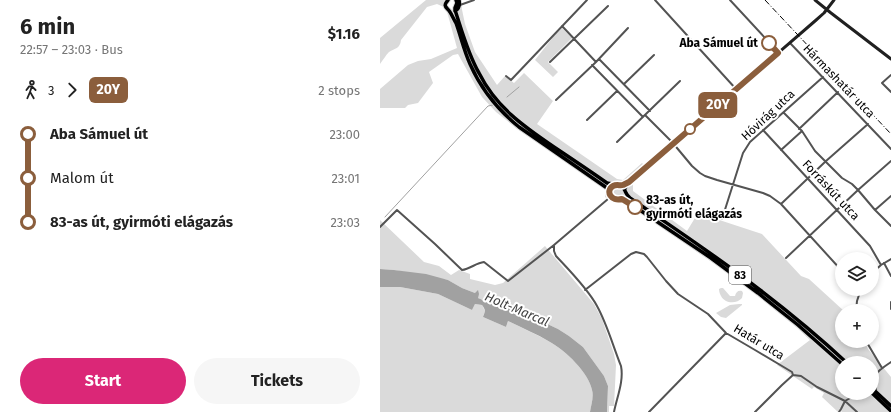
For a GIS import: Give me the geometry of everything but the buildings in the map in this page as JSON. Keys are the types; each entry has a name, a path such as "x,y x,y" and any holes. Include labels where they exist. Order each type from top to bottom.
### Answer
{"main road":[{"path":"444,0 444,9 450,13"},
{"path":"448,0 445,7 450,13 459,32 469,61 488,96 500,110 512,122 531,136 607,188 614,199 622,199 629,182"},
{"path":"450,13 459,6 458,0"},
{"path":"458,0 455,10 471,57 489,90 501,105 532,132 607,183 621,186 629,182 815,21 834,0"},
{"path":"815,0 891,59"},
{"path":"610,193 612,187 616,185"},
{"name":"83","path":"621,186 630,198 760,290 839,356"},
{"name":"83","path":"622,199 711,258 758,293 798,325 835,358"},
{"path":"879,395 891,406"},
{"path":"879,400 891,411"}],"street":[{"path":"458,0 463,0"},
{"path":"459,6 474,0"},
{"path":"506,76 511,80 587,0"},
{"path":"655,0 736,89"},
{"path":"730,0 778,53"},
{"path":"550,62 608,6"},
{"path":"562,26 596,62"},
{"path":"556,100 596,62 628,28"},
{"name":"Hármashatár utca","path":"790,42 891,149"},
{"path":"624,84 654,55"},
{"path":"599,58 650,111"},
{"path":"592,65 643,117"},
{"path":"891,75 882,82 891,92"},
{"name":"Hóvirág utca","path":"722,219 743,153 750,142 822,77"},
{"path":"617,142 680,81"},
{"path":"588,120 617,91"},
{"path":"799,129 838,92"},
{"path":"784,112 802,131 815,151 842,178 852,184 891,226"},
{"path":"645,115 700,173 717,180 770,196 781,204 835,264"},
{"path":"781,204 868,124"},
{"name":"Forráskút utca","path":"763,130 870,246 891,276"},
{"path":"781,150 802,131"},
{"path":"786,258 891,161"},
{"path":"380,227 398,210 462,270 484,262 508,281 554,245 608,199 610,193"},
{"path":"875,210 891,196"},
{"path":"608,199 614,199"},
{"path":"554,245 556,256 596,305 621,366 621,381 614,412"},
{"name":"Határ utca","path":"585,290 631,254 638,252 644,254 678,294 708,314 726,333 792,372 793,375 801,376 817,387 846,402 857,412"},
{"path":"879,267 891,259"},
{"path":"891,302 891,309"},
{"path":"649,412 726,333"},
{"path":"870,348 882,368"},
{"path":"879,371 891,362"},
{"path":"755,412 793,375"},
{"path":"839,412 849,400"}],"shaded area":[{"path":"426,0 450,0 446,5 449,9 453,10 460,0 465,24 475,52 497,85 505,76 514,83 524,73 553,101 537,124 617,179 623,180 642,163 648,169 633,183 633,191 687,231 698,213 762,234 801,276 809,279 836,304 835,304 835,348 868,348 874,356 835,356 835,400 879,400 879,362 891,377 891,412 842,412 840,410 838,412 822,397 824,393 814,387 812,389 777,365 810,340 787,318 758,294 621,199 612,202 605,197 605,187 520,131 496,112 482,97 458,54 453,55 429,72 433,83 418,103 408,105 405,108 380,108 380,89 408,65 418,61 431,59 457,48 446,8 437,4 427,7 401,40 398,47 389,52 380,64 380,38"},
{"path":"562,28 572,38 548,62 558,72 553,77 535,60"},
{"path":"380,220 424,262 439,266 451,275 459,270 470,274 470,279 495,285 503,283 545,246 594,304 602,319 614,354 616,365 614,406 609,406 609,412 607,412 608,386 604,376 583,347 558,329 488,296 485,301 478,298 475,293 448,280 394,270 380,269"},
{"name":"Holt-Marcal","path":"380,269 426,274 448,280 475,293 478,290 478,298 485,301 488,296 558,329 583,347 604,376 608,386 607,412 590,412 593,395 590,383 576,363 556,346 540,336 508,321 506,327 483,317 485,311 482,305 475,304 472,310 438,294 400,287 380,287"},
{"path":"380,287 400,287 438,294 472,310 475,304 482,305 484,308 483,317 506,327 508,321 550,342 562,350 576,363 590,383 593,398 590,412 380,412"},
{"path":"723,288 730,296 735,296 737,292 742,291 742,298 734,302 725,301 720,293 719,289"},
{"path":"742,304 726,318 721,317 716,313 730,305"}],"waterway":[{"path":"507,97 519,87"},
{"path":"385,217 488,106 493,105"}],"railway":[{"path":"765,0 891,134"}],"bus line":[{"name":"20Y","path":"635,207 625,200 614,199 610,194 612,187 616,185 621,186 629,182 778,53 769,43"}],"place":[{"name":"Aba Sámuel út","path":"769,43"},
{"name":"83-as út, gyirmóti elágazás","path":"635,207"}]}
